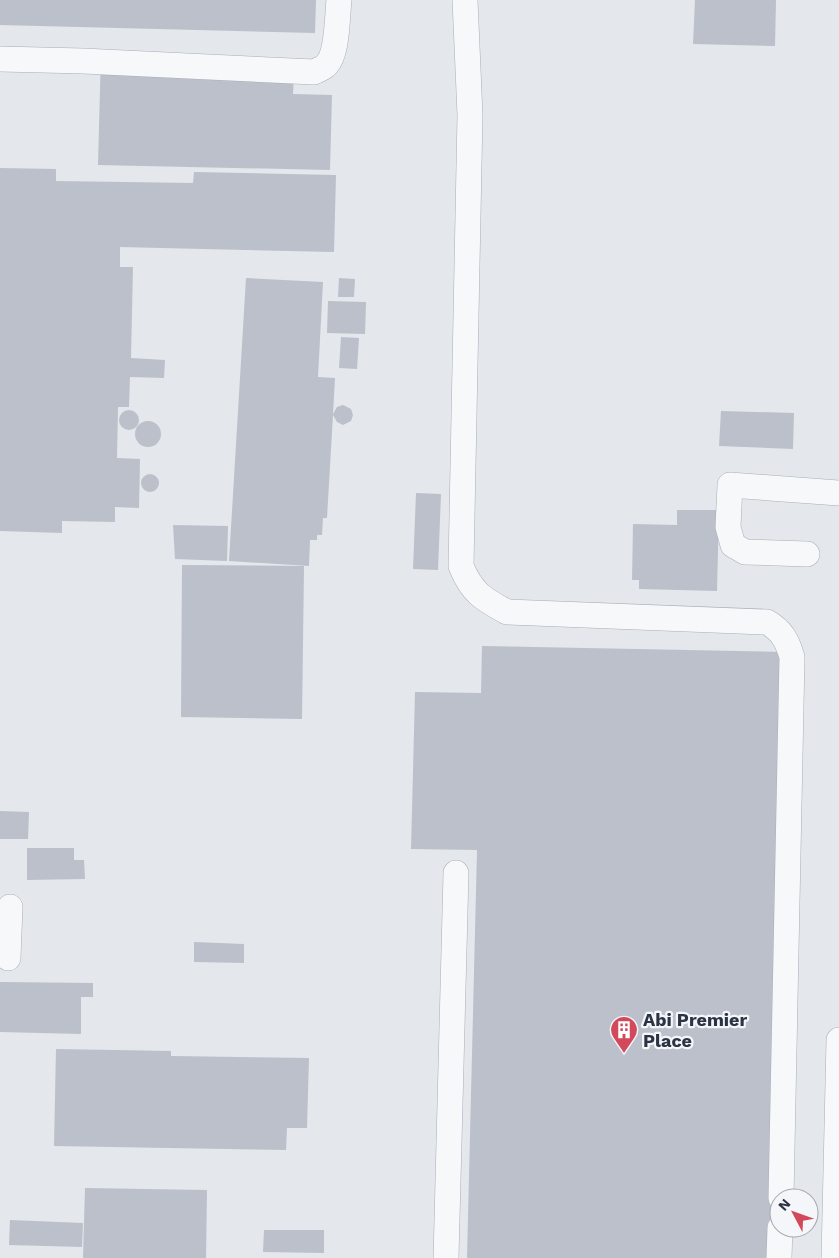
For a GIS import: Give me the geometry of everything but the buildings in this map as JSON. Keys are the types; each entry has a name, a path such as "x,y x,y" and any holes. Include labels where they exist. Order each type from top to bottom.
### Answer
{"street":[{"path":"0,59 83,60 314,72 326,66 332,55 336,37 338,0"},
{"path":"465,0 470,115 461,566 467,582 481,598 507,612 767,622 780,630 788,643 792,657 781,1188"},
{"path":"807,554 745,552 733,545 728,527 731,477 839,493"},
{"path":"446,1258 456,872"},
{"path":"8,958 10,907"},
{"path":"834,1258 839,1040"},
{"path":"779,1258 780,1238"}],"place":[{"name":"Abi Premier Place","path":"624,1054"}]}
